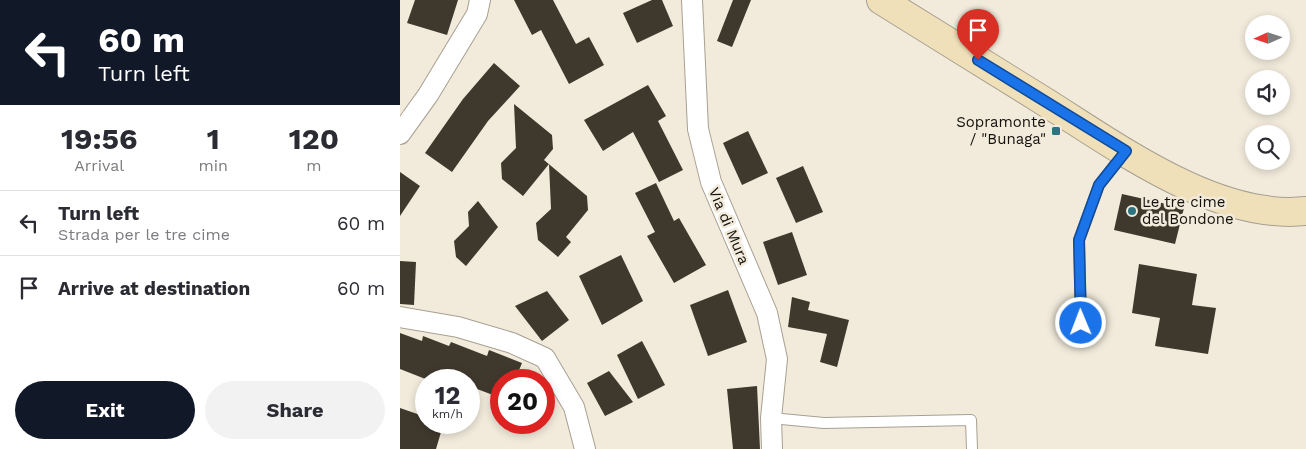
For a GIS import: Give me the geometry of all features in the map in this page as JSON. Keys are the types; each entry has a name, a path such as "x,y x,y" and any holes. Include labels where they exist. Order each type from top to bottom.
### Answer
{"main road":[{"path":"881,0 1180,184 1236,205 1277,212 1305,211"}],"street":[{"path":"400,134 428,95 477,14 480,0"},
{"name":"Via di Mura","path":"692,0 698,129 710,182 767,313 777,359 771,418 772,449"},
{"path":"400,316 458,326 512,343 545,358 574,407 585,449"}],"lane":[{"path":"1081,323 1079,240 1099,185 1126,151"},
{"path":"771,418 824,423 971,420 972,449"}],"building":[{"path":"415,0 458,0 447,35 407,23"},
{"path":"514,0 553,0 576,44 589,37 604,65 569,84 541,30 532,35"},
{"path":"652,0 662,0 673,26 637,43 623,13"},
{"path":"733,0 751,0 732,47 717,41"},
{"path":"494,63 520,86 488,121 452,172 425,153 463,99"},
{"path":"648,85 666,116 658,121 683,170 659,182 633,132 603,151 584,120"},
{"path":"514,104 552,135 553,149 544,160 549,164 523,196 502,179 501,163 516,148"},
{"path":"748,131 768,173 742,185 723,143"},
{"path":"549,164 587,196 588,210 566,237 571,242 558,257 538,240 536,223 551,209"},
{"path":"803,166 823,212 796,223 776,178"},
{"path":"400,172 420,186 400,216"},
{"path":"656,183 674,221 679,218 706,265 674,283 647,236 655,232 635,193"},
{"path":"1122,194 1184,208 1175,244 1114,230"},
{"path":"478,201 498,227 466,266 456,257 454,241 469,226 468,212"},
{"path":"792,232 807,275 778,285 763,242"},
{"path":"621,255 643,301 602,325 579,276"},
{"path":"400,261 416,262 414,305 400,304"},
{"path":"1139,264 1197,274 1192,305 1216,308 1208,354 1155,346 1160,318 1132,313"},
{"path":"728,290 747,342 708,356 690,305"},
{"path":"547,291 569,320 542,341 515,306"},
{"path":"792,297 810,302 808,310 849,320 837,367 820,362 827,334 788,327"},
{"path":"400,333 422,341 423,336 449,346 451,342 487,356 489,350 522,363 520,369 490,369 490,394 480,390 480,369 415,369 415,375 400,369"},
{"path":"642,341 665,385 638,399 617,355"},
{"path":"609,371 633,402 605,416 587,383"},
{"path":"757,386 760,449 733,449 727,389"},
{"path":"400,408 415,413 415,434 440,434 436,449 400,449"}],"place":[{"name":"Sopramonte / \"Bunaga\"","path":"1056,131"},
{"name":"Le tre cime del Bondone","path":"1132,211"}],"route":[{"path":"978,60 1126,151 1099,185 1079,240 1081,323"}]}
